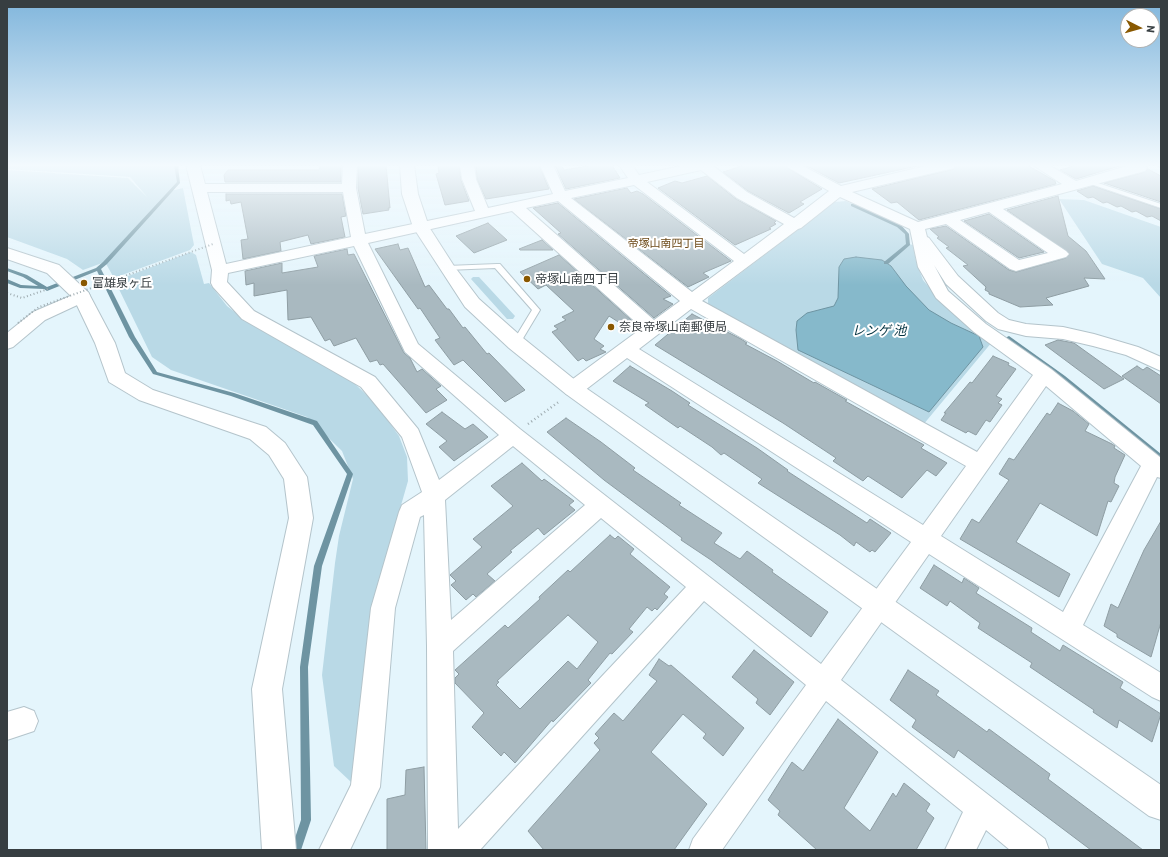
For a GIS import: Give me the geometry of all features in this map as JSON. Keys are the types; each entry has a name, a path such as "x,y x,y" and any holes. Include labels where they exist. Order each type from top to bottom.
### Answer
{"street":[{"path":"203,205 220,270 219,283 248,315 368,382 412,434 434,496 440,646 443,850"},
{"path":"353,205 360,240 411,348 513,435 1034,850"},
{"path":"414,205 421,227 447,268 472,302 516,343 573,389 1161,804"},
{"path":"480,205 483,213"},
{"path":"220,270 520,205"},
{"path":"571,205 691,302 703,310 980,464"},
{"path":"669,205 744,261"},
{"path":"760,205 796,225"},
{"path":"573,389 744,261 822,205"},
{"path":"866,205 918,230 952,280 992,317 1004,325 1026,330 1063,333 1094,340 1132,351 1161,365"},
{"path":"918,230 949,219 1003,205"},
{"path":"515,206 654,329"},
{"path":"949,219 1016,266 1061,254 992,208"},
{"path":"918,230 926,266 942,294 980,328 1044,374 1157,467 1068,629"},
{"path":"7,253 53,269 75,289 106,343 116,377 146,395 258,433 277,449 295,477 301,518 267,689 279,850"},
{"path":"7,343 39,316 75,289"},
{"path":"627,350 1161,688"},
{"path":"704,850 1044,374"},
{"path":"334,850 365,787 383,608 410,512 434,496 513,435"},
{"path":"440,646 600,505"},
{"path":"459,850 702,586"},
{"path":"960,850 981,808"}],"lane":[{"path":"447,268 497,266 536,310 516,343"}],"path":[{"path":"18,323 39,307 213,244"},
{"path":"7,293 22,298 75,289"},
{"path":"513,435 555,405 573,389"}],"shaded area":[{"path":"7,205 186,205 194,245 190,250 114,278 105,262 83,270 67,259 7,237"},
{"path":"830,205 855,205 901,226 909,234 909,244 913,245 916,261 923,280 934,293 992,342 923,425 708,307 708,298"},
{"path":"1063,205 1098,205 1161,227 1161,298 1143,278 1102,264"},
{"path":"191,252 196,255 204,284 209,283 227,306 250,324 354,383 376,404 399,436 407,457 408,481 373,603 351,782 334,766 322,675 339,536 353,479 342,451 307,417 171,370 152,357 115,281"},
{"path":"473,277 479,277 515,316 513,319 507,319 471,279"}],"water":[{"name":"レンゲ 池","path":"856,257 882,260 891,266 906,286 929,310 951,323 979,336 983,347 929,412 798,350 796,330 797,321 807,313 834,306 838,298 839,267 844,259"}],"building":[{"path":"242,205 344,205 346,216 341,217 345,237 311,244 308,235 280,242 281,251 243,259 241,240 248,239"},
{"path":"361,205 390,205 390,208 388,208 389,210 363,214"},
{"path":"548,205 560,205 671,296 663,299 673,304 654,318 558,234 561,233 533,208"},
{"path":"582,205 657,205 731,261 703,273 709,277 688,287"},
{"path":"681,205 747,205 776,221 774,223 776,224 769,228 771,229 735,245"},
{"path":"774,205 802,205 789,213"},
{"path":"901,205 976,205 919,220"},
{"path":"1025,205 1060,205 1068,236 1086,251 1105,279 1084,278 1089,286 1046,298 1053,305 1020,307 989,294 989,292 985,290 986,287 963,266 968,265 946,248 949,247 937,238 939,237 930,229 946,226 1009,270 1016,272 1066,258 1070,254 1007,210"},
{"path":"1113,205 1149,205 1161,209 1161,221 1152,216 1147,217 1136,211 1132,212 1121,206 1117,207"},
{"path":"989,214 1044,252 1019,258 964,221"},
{"path":"488,223 507,240 474,253 456,236"},
{"path":"542,240 553,250 519,249"},
{"path":"398,244 400,250 408,248 425,287 429,285 463,328 465,327 487,354 489,353 525,390 505,402 463,360 454,365 435,340 440,338 420,308 418,309 375,249"},
{"path":"347,249 348,255 354,254 404,353 410,358 417,372 422,369 441,386 436,389 447,400 426,413 383,364 380,365 377,360 370,362 356,338 334,346 330,339 325,341 311,317 288,320 287,290 254,296 254,283 246,285 245,271 282,263 282,273 318,267 314,256"},
{"path":"559,255 640,328 634,332 609,316 594,339 604,346 600,349 606,352 586,361 583,358 578,361 552,332 558,329 554,326 566,320 562,317 574,311 546,285 538,289 520,272"},
{"path":"692,314 741,339 747,343 745,344 847,400 845,401 924,445 921,448 947,463 936,476 927,470 902,498 868,476 863,481 833,461 836,458 783,423 655,345"},
{"path":"1058,340 1074,343 1124,379 1104,389 1045,345"},
{"path":"993,356 1009,363 1008,365 1016,369 996,396 1002,399 998,403 1002,405 990,422 986,420 976,435 968,431 966,433 941,420 946,413 944,413 970,382 972,383"},
{"path":"630,366 672,391 690,403 688,405 757,448 788,470 787,471 867,523 870,519 891,533 875,552 872,550 870,552 856,542 854,546 840,535 758,483 762,479 724,453 721,455 712,447 680,426 678,428 645,405 649,403 613,381"},
{"path":"1137,366 1143,370 1147,367 1161,376 1161,404 1122,376"},
{"path":"1058,403 1073,411 1089,424 1085,431 1112,444 1115,446 1114,448 1125,455 1115,477 1114,483 1119,486 1111,502 1108,501 1097,536 1040,503 1016,542 1070,574 1059,597 960,539 972,519 979,523 1009,480 999,474 1009,458 1014,460 1047,413 1050,415"},
{"path":"442,412 465,429 473,424 488,437 454,461 439,447 447,441 426,424"},
{"path":"566,418 635,468 633,470 681,503 679,505 722,533 714,543 740,559 747,551 773,570 772,572 828,612 811,637 711,560 681,540 682,538 604,480 547,432"},
{"path":"522,463 542,481 544,479 574,501 569,505 575,510 544,535 538,528 510,551 512,552 487,574 495,581 476,597 473,594 466,600 451,585 456,581 450,575 482,547 473,539 513,506 491,486"},
{"path":"1161,521 1161,622 1151,657 1117,637 1117,634 1104,626 1111,604 1118,608 1144,550"},
{"path":"610,535 615,539 618,536 634,549 630,554 670,587 664,594 668,597 657,610 655,608 652,611 647,607 629,629 633,632 612,654 610,653 588,680 591,683 553,722 552,720 515,763 504,752 501,756 472,727 484,713 455,683 455,678 459,674 455,670 505,625 508,628 540,599 539,597 568,570 570,572","holes":["568,615 598,642 577,669 568,661 520,709 496,685 499,682 497,681"]},
{"path":"934,565 962,583 964,578 979,588 976,593 1032,628 1031,632 1060,651 1063,645 1123,682 1120,688 1161,714 1152,742 1119,720 1117,728 1093,712 1094,710 1030,667 1032,663 978,628 980,623 950,601 947,606 920,588"},
{"path":"754,650 794,682 770,715 756,703 758,699 732,677"},
{"path":"659,659 669,666 671,665 744,728 723,756 703,738 706,734 683,714 651,752 707,804 674,850 544,850 528,831 600,750 594,743 599,738 595,734 614,713 623,721 657,681 649,675"},
{"path":"908,670 939,691 936,695 987,732 989,729 1050,774 1048,779 1143,850 1091,850 958,750 954,758 912,727 916,720 890,700"},
{"path":"838,719 878,752 844,808 870,831 893,793 896,797 904,783 930,804 926,811 934,818 916,850 817,850 778,815 780,811 768,800 792,762 803,771"},
{"path":"424,767 426,850 387,850 387,799 405,795 406,770"}],"waterway":[{"path":"98,269 158,205"},
{"path":"853,205 899,226 907,234 908,244 886,263"},
{"path":"7,269 25,276 47,289 98,269"},
{"path":"98,269 132,337 155,373 232,394 315,423 350,474 318,566 304,667 306,820 296,850"},
{"path":"7,281 20,286 44,288"},
{"path":"1009,338 1063,377 1161,458"}],"place":[{"name":"帝塚山南四丁目","path":"527,279"},
{"name":"富雄泉ヶ丘","path":"84,283"},
{"name":"奈良帝塚山南郵便局","path":"611,327"}],"district":[{"name":"帝塚山南四丁目","path":"666,243"}]}
